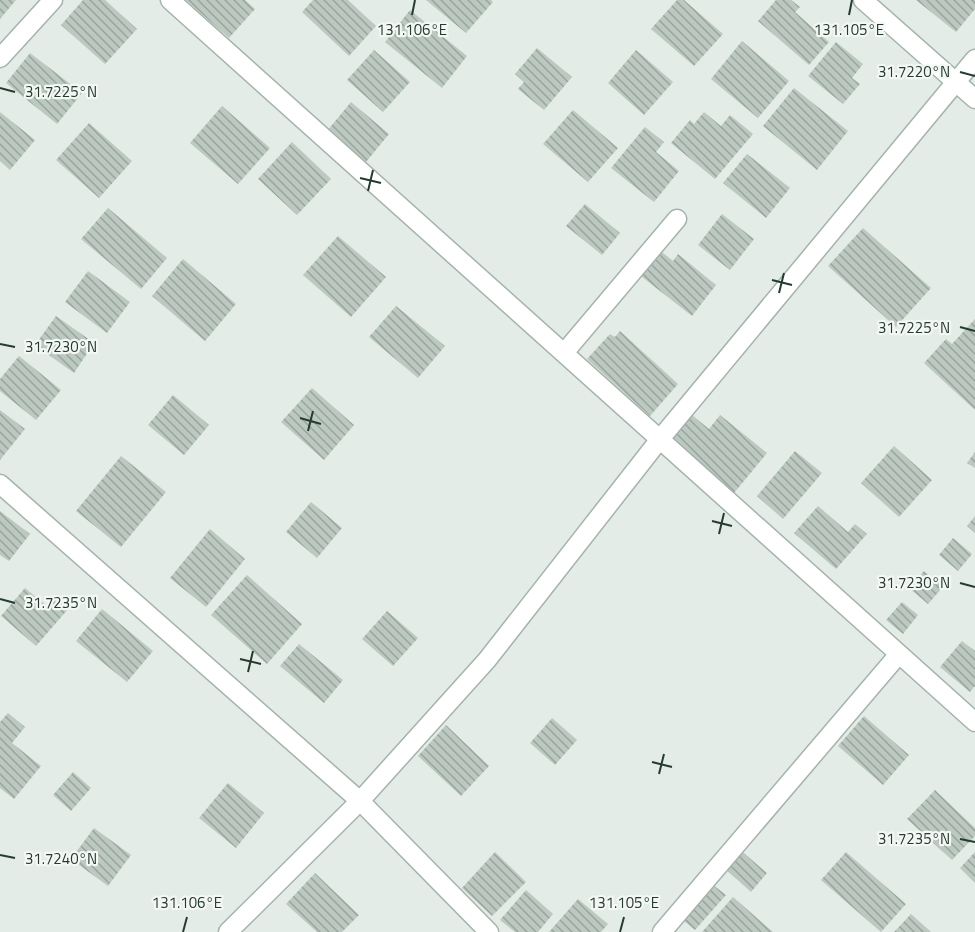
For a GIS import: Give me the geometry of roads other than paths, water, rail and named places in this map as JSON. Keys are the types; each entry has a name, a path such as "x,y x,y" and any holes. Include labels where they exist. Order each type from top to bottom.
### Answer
{"street":[{"path":"0,58 53,0"},
{"path":"170,0 899,654 973,716"},
{"path":"863,0 975,99"},
{"path":"228,932 360,801 487,660 660,439 975,59"},
{"path":"564,353 677,219"},
{"path":"0,484 360,801 489,932"},
{"path":"662,932 899,654"}]}
